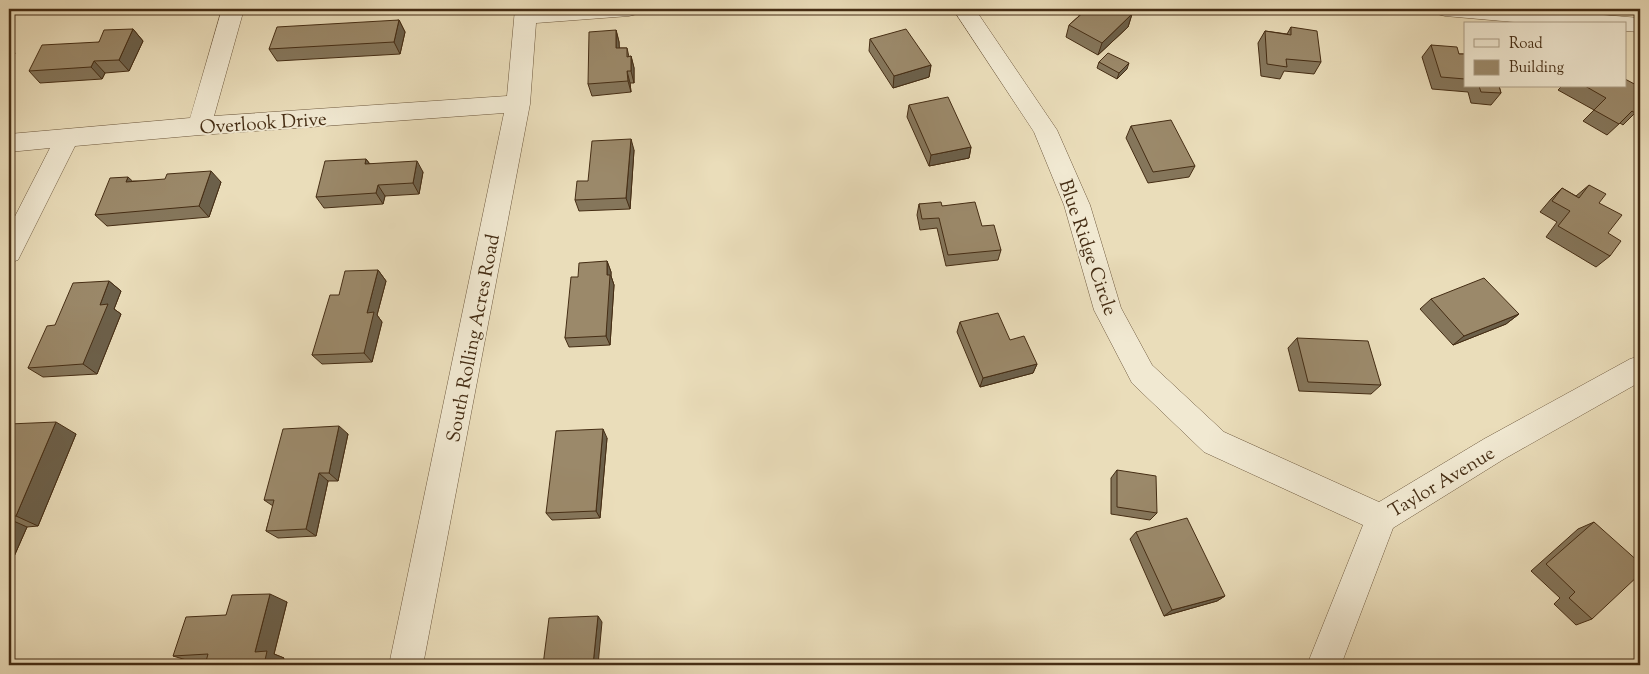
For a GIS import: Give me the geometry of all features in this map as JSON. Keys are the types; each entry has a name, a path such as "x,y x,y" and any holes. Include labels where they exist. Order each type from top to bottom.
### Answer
{"street":[{"path":"200,126 233,9"},
{"path":"526,13 629,9"},
{"name":"Blue Ridge Circle","path":"964,9 1045,130 1077,205 1108,310 1142,374 1214,442 1381,518"},
{"path":"1445,9 1603,22"},
{"name":"South Rolling Acres Road","path":"406,665 518,104 526,13"},
{"path":"1626,24 1640,25"},
{"name":"Overlook Drive","path":"9,143 200,126 518,104"},
{"path":"9,253 66,139"},
{"name":"Taylor Avenue","path":"1324,665 1381,518 1494,448 1640,368"}],"building":[{"path":"1084,9 1121,9 1132,14 1102,43 1069,25 1086,10"},
{"path":"399,20 394,42 269,49 277,27"},
{"path":"1291,27 1317,31 1321,62 1286,59 1287,67 1267,64 1265,31 1291,35"},
{"path":"133,29 119,60 94,61 91,67 29,71 42,45 99,42 104,30"},
{"path":"906,29 931,65 894,76 870,39"},
{"path":"616,30 616,48 627,48 627,57 631,56 631,71 627,71 628,81 588,84 589,32"},
{"path":"1431,45 1457,47 1459,54 1464,54 1464,79 1441,77"},
{"path":"1108,53 1129,63 1119,73 1099,62"},
{"path":"1626,80 1640,87 1640,108 1635,113 1632,111 1619,124 1594,110 1606,98 1588,88 1626,88"},
{"path":"1480,88 1500,88 1501,93 1481,92"},
{"path":"948,97 971,147 931,155 909,105"},
{"path":"1171,120 1195,166 1153,172 1131,126"},
{"path":"631,139 626,198 575,200 577,181 588,181 592,141"},
{"path":"366,159 365,164 417,161 413,183 378,185 376,193 316,197 325,161"},
{"path":"211,171 199,206 95,215 110,178 128,177 126,182 165,179 167,174"},
{"path":"1589,185 1606,194 1599,203 1622,215 1608,233 1621,241 1610,256 1558,226 1570,211 1552,201 1562,188 1579,198"},
{"path":"941,202 942,206 975,202 982,226 994,225 1001,250 948,255 939,218 922,219 919,204"},
{"path":"607,261 607,275 610,275 606,336 565,338 571,277 578,277 579,263"},
{"path":"378,270 367,313 374,312 364,353 312,355 330,295 339,295 345,271"},
{"path":"1484,278 1519,314 1464,336 1431,299"},
{"path":"109,281 100,305 108,304 83,364 28,368 47,326 55,325 73,283"},
{"path":"998,313 1010,340 1024,336 1037,364 983,378 960,322"},
{"path":"1297,338 1368,341 1381,385 1308,382"},
{"path":"56,422 16,516 9,517 9,424"},
{"path":"339,426 329,473 319,473 306,529 266,531 274,500 264,500 283,429"},
{"path":"603,429 596,511 546,513 556,431"},
{"path":"1117,470 1156,476 1157,513 1117,507"},
{"path":"1187,518 1225,596 1172,610 1136,532"},
{"path":"1594,522 1640,563 1640,574 1592,619 1569,598 1575,592 1546,564"},
{"path":"270,594 255,652 267,651 264,665 205,665 208,654 173,656 186,617 226,615 232,595"},
{"path":"598,616 593,665 543,665 549,618"}]}
